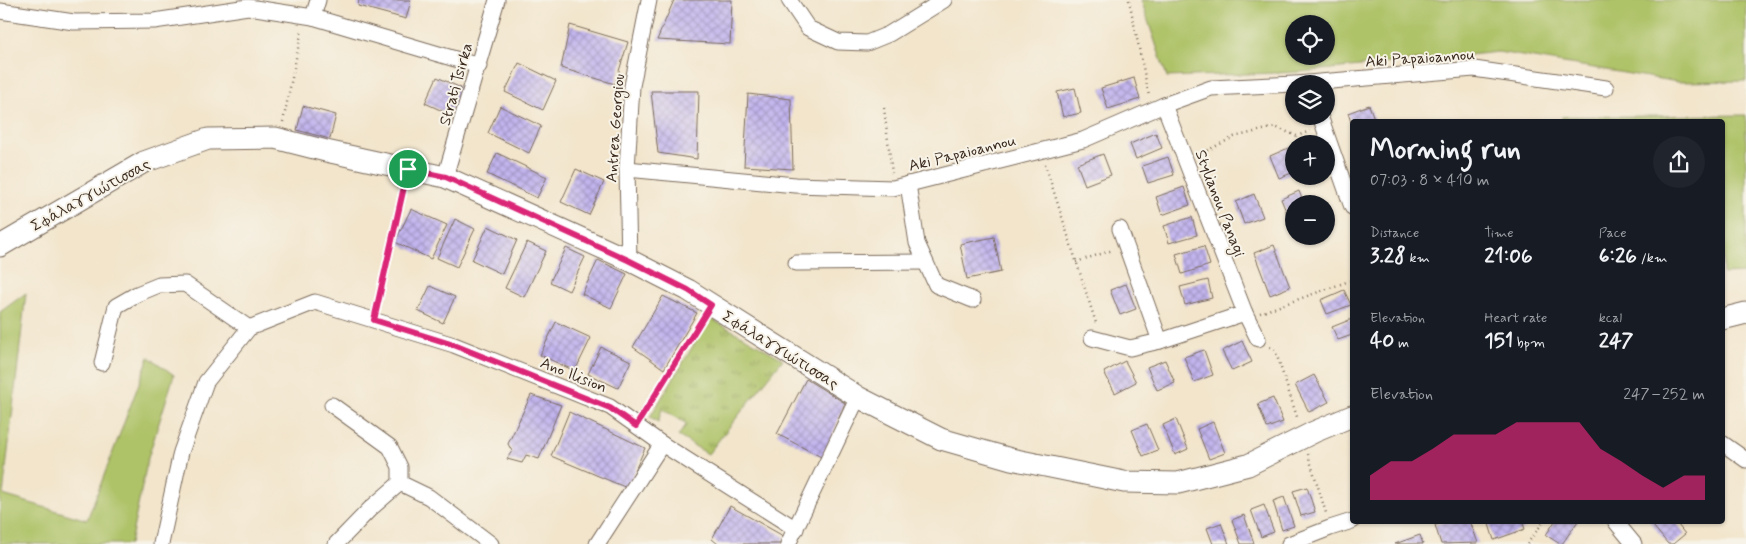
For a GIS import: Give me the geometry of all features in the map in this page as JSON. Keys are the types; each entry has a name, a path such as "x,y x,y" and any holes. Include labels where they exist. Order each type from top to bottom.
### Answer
{"street":[{"path":"309,16 318,0"},
{"name":"Strati Tsirka","path":"446,177 497,0"},
{"name":"Antrea Georgiou","path":"628,260 627,169 632,86 649,0"},
{"path":"789,0 808,28 838,42 867,43 889,34 944,0"},
{"path":"0,11 74,22 154,21 248,7 309,16 479,66"},
{"name":"Aki Papaioannou","path":"1335,82 1474,69 1606,88"},
{"name":"Aki Papaioannou","path":"627,169 795,185 893,188 1083,140 1211,88 1285,84"},
{"name":"Stylianou Panagi","path":"1158,108 1186,162 1246,315 1258,339"},
{"path":"1322,125 1350,202"},
{"name":"Σφάλαγγιώτισσας","path":"0,246 144,162 208,139 275,138 446,177 628,260 688,290 858,397 941,439 1011,460 1124,482 1178,483 1248,466 1304,437 1350,417"},
{"path":"908,184 917,243 936,285 973,300"},
{"path":"1120,229 1160,341"},
{"path":"796,263 925,262"},
{"path":"102,362 116,306 137,294 159,285 185,284 248,328 206,382 181,452 161,544"},
{"name":"Ano Ilision","path":"248,328 315,302 454,345 610,408 662,444 796,529"},
{"path":"1725,318 1746,313"},
{"path":"1097,339 1130,348 1246,315"},
{"path":"788,544 858,397"},
{"path":"332,405 390,447 400,467 400,483 370,509 336,544"},
{"path":"597,544 662,444"},
{"path":"1725,445 1746,460"},
{"path":"400,483 429,497 491,544"},
{"path":"1289,544 1305,541 1330,528 1350,522"},
{"path":"1617,524 1634,544"}],"path":[{"path":"1129,0 1158,108"},
{"path":"280,139 309,16"},
{"path":"884,108 893,188"},
{"path":"1186,162 1234,137 1275,128 1298,136 1316,125"},
{"path":"1041,151 1076,262 1097,339"},
{"path":"374,320 408,169"},
{"path":"1076,262 1126,246"},
{"path":"1246,315 1350,281"},
{"path":"636,426 711,305"},
{"path":"1258,339 1275,350 1304,437 1330,528"},
{"path":"1527,544 1542,524"}],"green space":[{"path":"1141,0 1746,0 1746,81 1678,82 1498,52 1301,72 1167,77"},
{"path":"1746,115 1746,273 1725,274 1725,119 1562,119 1562,117"},
{"path":"26,293 3,495 87,520 149,357 174,375 148,458 130,544 0,544 0,312"},
{"path":"710,318 783,359 708,454 678,436 687,424 662,409 658,422 650,417"}],"building":[{"path":"359,0 411,0 406,19 358,6"},
{"path":"674,0 732,0 730,44 657,40"},
{"path":"570,25 628,42 615,84 561,68"},
{"path":"519,63 556,81 543,110 505,92"},
{"path":"437,77 461,88 449,114 425,103"},
{"path":"1134,78 1140,99 1108,109 1101,88"},
{"path":"1075,88 1081,113 1063,117 1057,92"},
{"path":"651,91 699,91 697,159 658,153"},
{"path":"748,94 791,99 793,169 744,166"},
{"path":"1369,105 1374,119 1350,119 1348,113"},
{"path":"303,106 336,115 330,139 297,130"},
{"path":"500,106 541,126 529,153 488,133"},
{"path":"1156,133 1162,148 1136,159 1130,144"},
{"path":"1285,149 1285,176 1279,178 1270,156"},
{"path":"497,153 547,177 537,198 487,174"},
{"path":"1103,154 1111,175 1085,185 1077,164"},
{"path":"1168,157 1174,175 1148,183 1142,166"},
{"path":"576,169 604,182 589,215 561,202"},
{"path":"1184,187 1190,205 1162,215 1156,197"},
{"path":"1299,191 1301,195 1290,195"},
{"path":"1254,194 1263,217 1244,224 1236,202"},
{"path":"1285,197 1285,209 1281,199"},
{"path":"411,209 447,225 431,259 395,242"},
{"path":"1192,217 1197,235 1169,243 1164,226"},
{"path":"455,219 475,229 457,267 437,258"},
{"path":"488,226 517,240 502,274 472,260"},
{"path":"994,237 1001,272 967,279 960,244"},
{"path":"527,242 546,251 524,297 505,288"},
{"path":"1274,245 1290,287 1270,295 1254,253"},
{"path":"1204,246 1210,265 1182,274 1176,254"},
{"path":"566,248 585,257 569,291 550,282"},
{"path":"598,260 627,274 611,308 582,294"},
{"path":"1208,280 1212,298 1185,305 1180,287"},
{"path":"1126,284 1136,309 1120,315 1110,290"},
{"path":"430,286 455,297 443,323 418,311"},
{"path":"1344,290 1350,305 1327,314 1321,300"},
{"path":"663,296 697,313 664,369 633,347"},
{"path":"1350,320 1350,336 1338,340 1332,327"},
{"path":"556,322 591,338 575,371 540,355"},
{"path":"1242,341 1252,362 1232,371 1222,351"},
{"path":"601,347 631,361 618,388 588,374"},
{"path":"1204,350 1213,375 1194,382 1184,357"},
{"path":"1165,360 1175,383 1157,390 1147,367"},
{"path":"1125,361 1136,382 1115,393 1104,372"},
{"path":"1314,375 1329,402 1309,412 1295,385"},
{"path":"806,379 845,403 823,458 777,434"},
{"path":"531,395 561,405 539,459 526,455 522,463 507,459 512,451 508,444"},
{"path":"1273,398 1283,422 1267,428 1258,404"},
{"path":"569,412 645,448 627,488 551,456"},
{"path":"1176,419 1188,449 1175,455 1163,425"},
{"path":"1213,422 1225,453 1209,459 1197,429"},
{"path":"1147,424 1158,450 1143,456 1132,430"},
{"path":"1307,487 1315,512 1301,516 1293,491"},
{"path":"1284,497 1294,526 1282,530 1273,501"},
{"path":"1264,505 1274,532 1261,537 1251,510"},
{"path":"730,506 785,537 782,544 718,544 712,539"},
{"path":"1244,515 1253,544 1241,544 1232,520"},
{"path":"1221,523 1229,544 1213,544 1207,528"},
{"path":"1471,524 1478,543 1441,544 1435,525"},
{"path":"1489,524 1523,524 1525,529 1494,540"},
{"path":"1553,524 1576,524 1562,544 1546,535"},
{"path":"1651,524 1677,524 1685,534 1673,544 1668,544"},
{"path":"1420,535 1423,544 1395,544"}],"route":[{"path":"408,169 446,177 628,260 688,290 711,305 636,426 610,408 454,345 374,320 408,169"}]}
